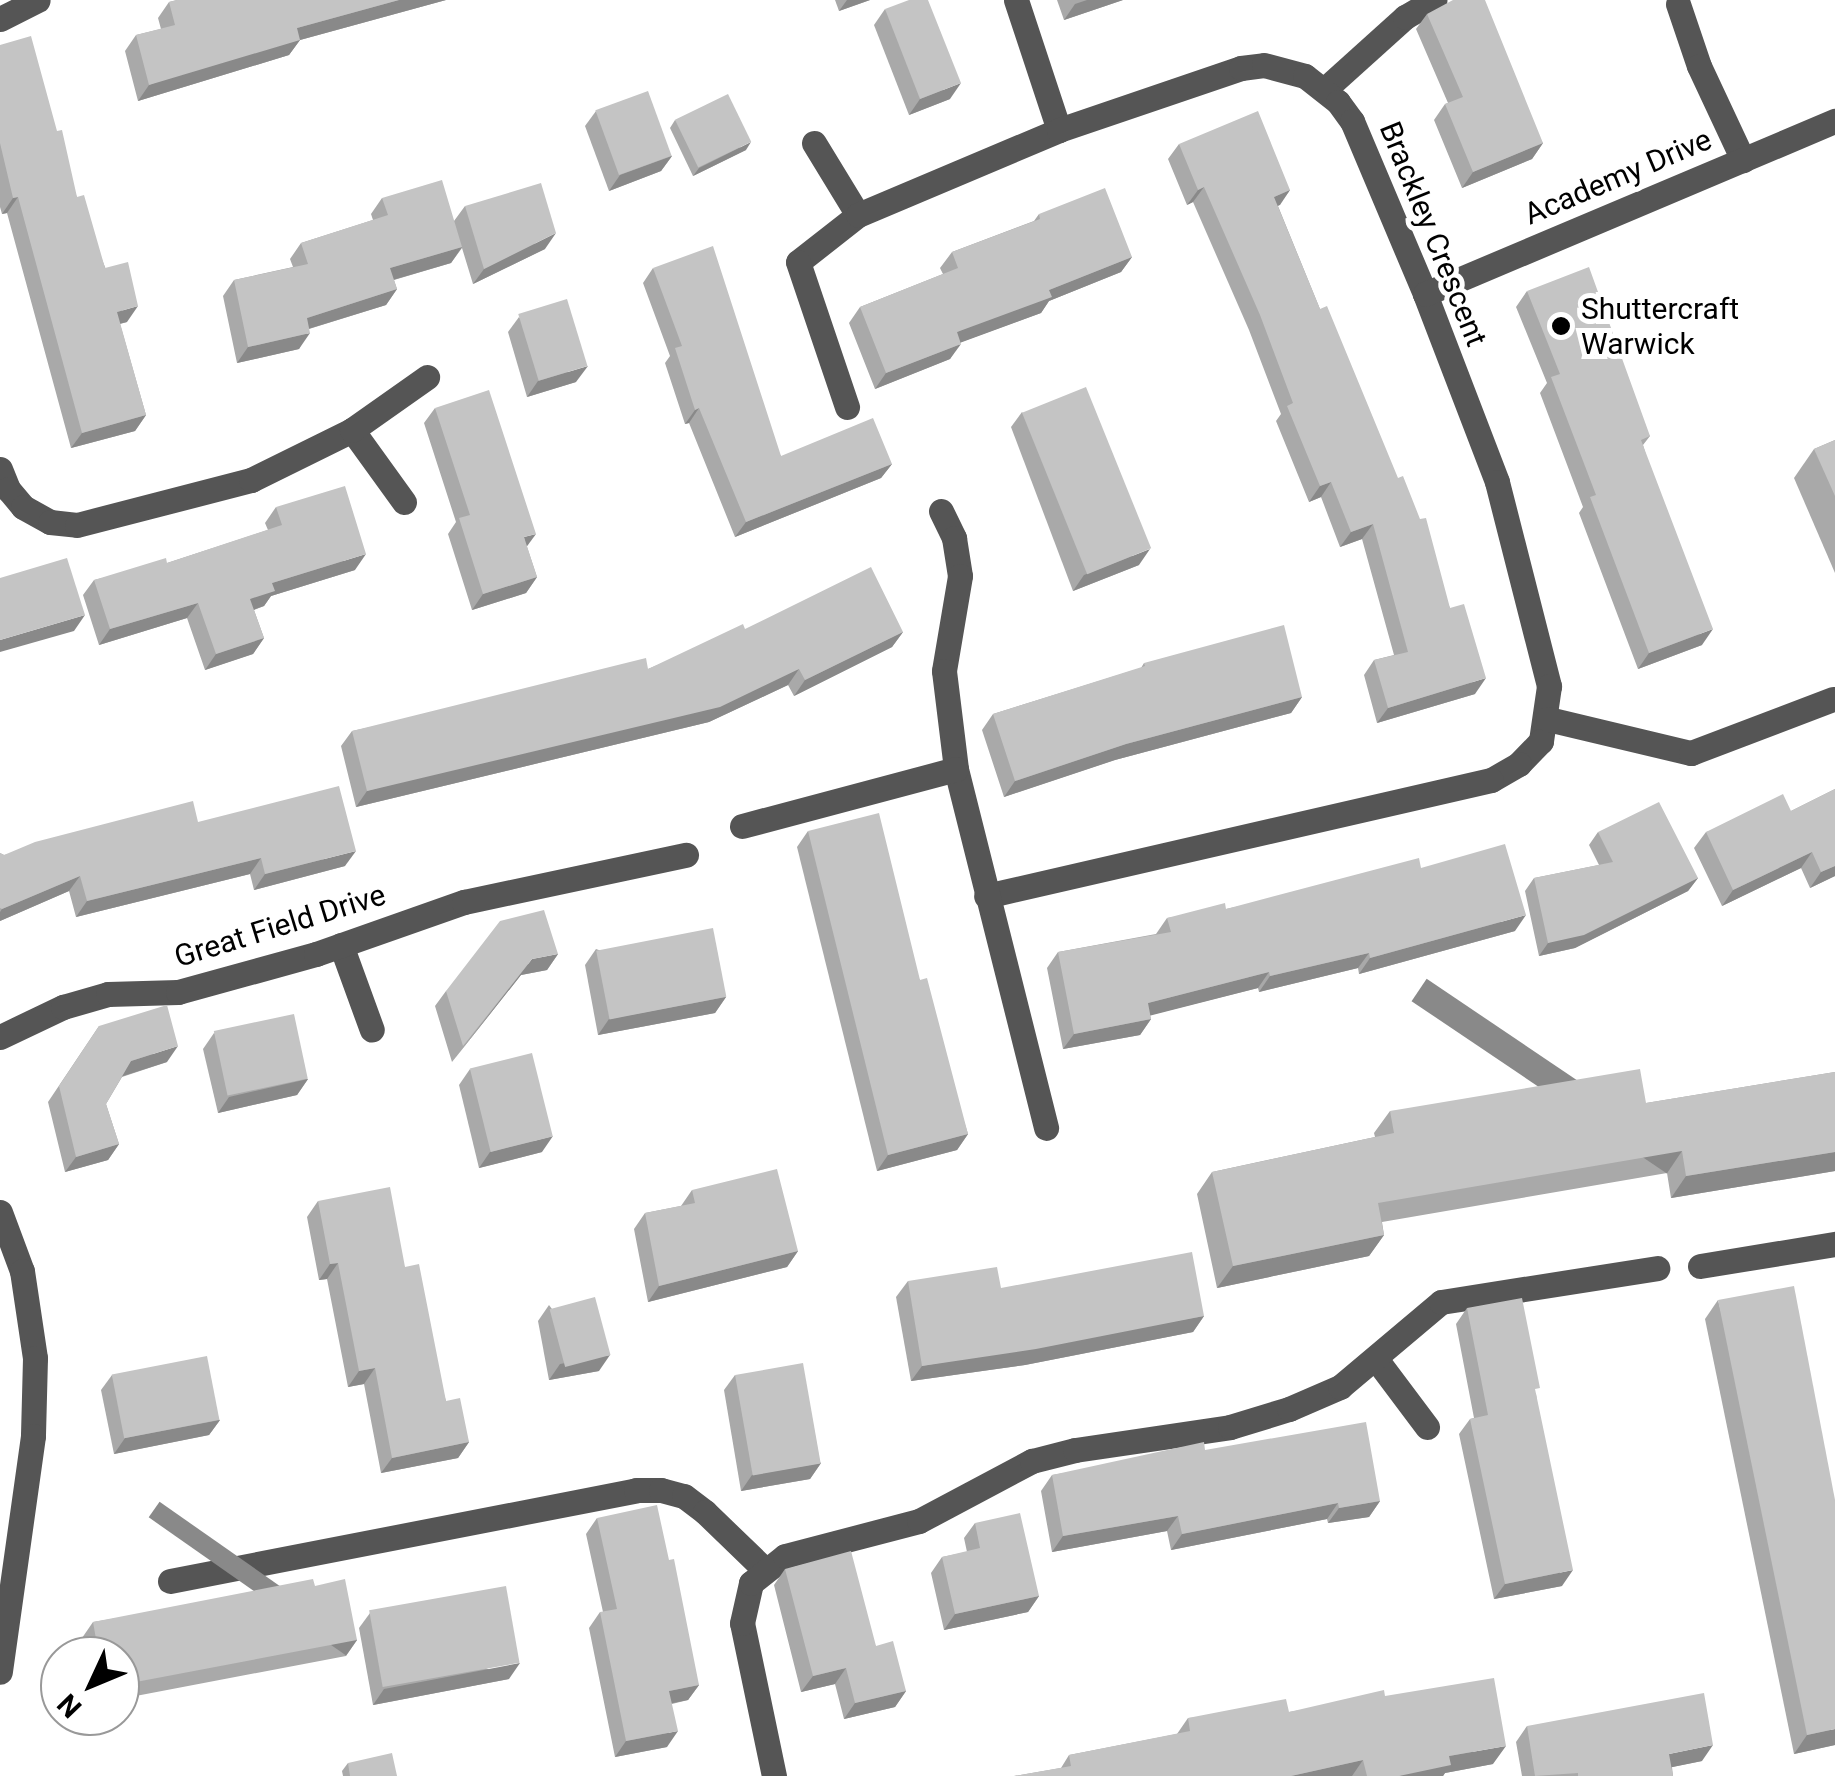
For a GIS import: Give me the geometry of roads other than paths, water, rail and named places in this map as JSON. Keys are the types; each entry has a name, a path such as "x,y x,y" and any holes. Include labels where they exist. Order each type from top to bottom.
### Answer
{"street":[{"path":"0,18 38,0"},
{"path":"1016,0 1059,130"},
{"path":"1324,90 1404,17 1434,0"},
{"path":"1678,4 1699,66 1743,160"},
{"name":"Brackley Crescent","path":"847,408 798,262 858,215 1059,130 1241,68 1264,65 1287,69 1324,90 1352,122 1426,294 1497,482 1549,686 1548,719"},
{"name":"Academy Drive","path":"1426,294 1835,121"},
{"path":"814,143 858,215"},
{"path":"0,468 8,488 24,507 50,522 78,525 251,480 352,430 426,378"},
{"path":"352,430 404,502"},
{"path":"942,510 954,538 960,576 944,670 956,770 1046,1128"},
{"path":"986,896 1491,780 1530,752 1541,740 1548,719 1692,753 1832,698"},
{"path":"742,826 956,770"},
{"name":"Great Field Drive","path":"0,1037 63,1007 108,994 178,992 342,945 464,902 686,854"},
{"path":"342,945 372,1030"},
{"path":"0,1212 30,1310 34,1395 0,1672"},
{"path":"1700,1266 1835,1244"},
{"path":"774,1776 742,1623 751,1584 786,1556 919,1521 1032,1461 1074,1450 1230,1427 1290,1409 1340,1387 1441,1302 1656,1268"},
{"path":"1376,1359 1428,1427"},
{"path":"170,1581 636,1490 661,1490 684,1496 764,1570"}],"place":[{"name":"Shuttercraft Warwick","path":"1561,326"}]}
